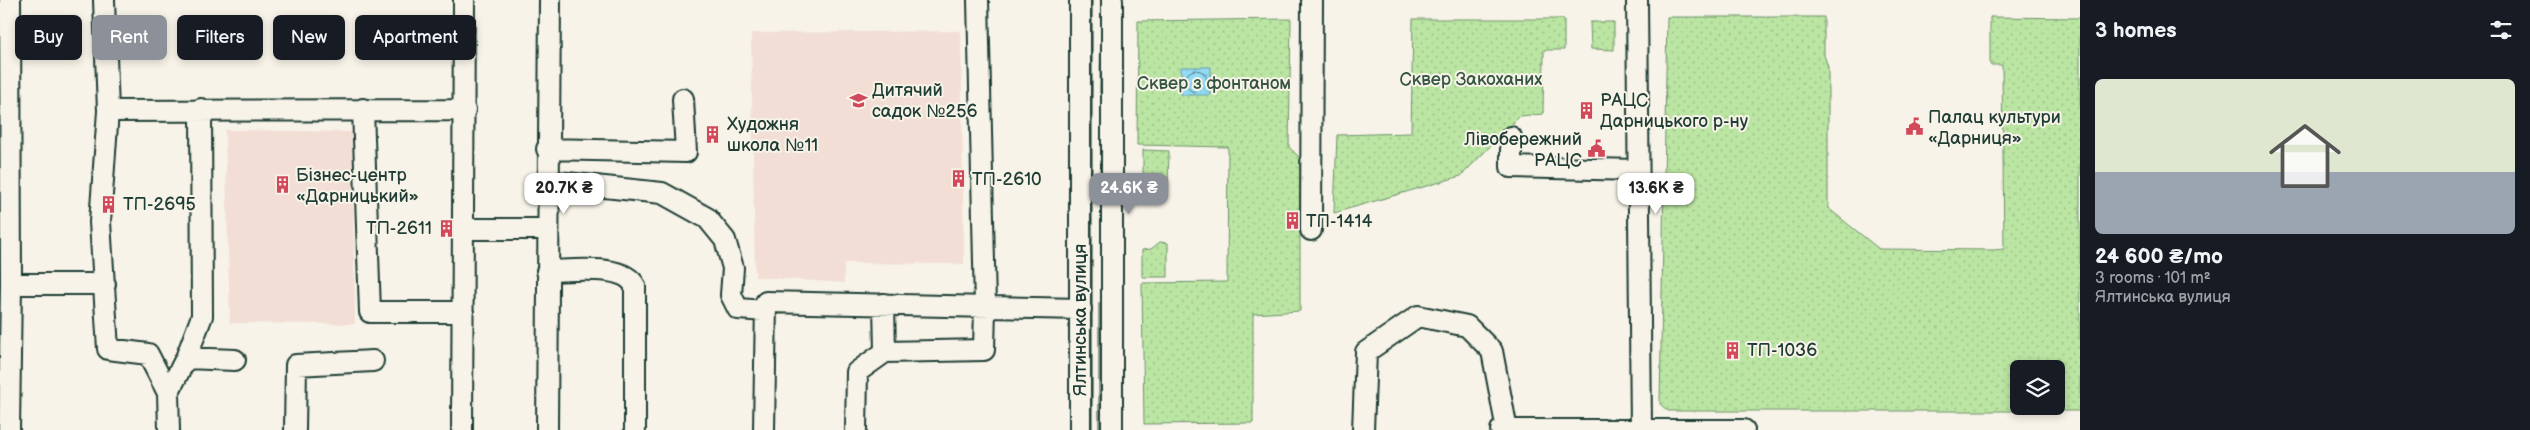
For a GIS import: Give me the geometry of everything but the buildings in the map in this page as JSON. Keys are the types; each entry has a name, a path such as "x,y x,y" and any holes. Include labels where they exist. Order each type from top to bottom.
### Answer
{"street":[{"path":"9,430 11,284 10,0"},
{"path":"104,0 108,111 100,200 108,349 148,354 168,393 169,430"},
{"path":"462,430 465,110 464,0"},
{"path":"547,430 547,149 550,0"},
{"path":"856,430 857,372 885,352 984,350 985,306 978,0"},
{"name":"Ялтинська вулиця","path":"1080,0 1080,430"},
{"name":"Ялтинська вулиця","path":"1112,0 1112,430"},
{"path":"1311,230 1312,0"},
{"path":"1637,0 1641,429"},
{"path":"547,149 686,152 683,99"},
{"path":"108,111 201,109 465,110"},
{"path":"168,393 186,358 202,316 201,109"},
{"path":"363,109 370,312 463,312"},
{"path":"1512,137 1511,167 1638,170"},
{"path":"547,181 662,193 694,210 707,218 725,240 733,268 731,295 738,309 766,311"},
{"path":"464,229 547,228"},
{"path":"547,271 615,271 632,279 635,286 635,430"},
{"path":"11,284 105,284"},
{"path":"764,430 766,302 1080,309"},
{"path":"884,304 885,352"},
{"path":"1363,430 1366,352 1418,316 1467,326 1492,350 1507,430"},
{"path":"186,358 235,360"},
{"path":"296,430 296,365 373,361"},
{"path":"1501,430 1744,430"}],"shaded area":[{"name":"Дитячий садок №256","path":"961,31 964,264 844,263 844,283 755,277 751,33"},
{"path":"225,130 352,132 355,324 230,323"}],"green space":[{"path":"1667,17 1824,17 1824,55 1828,67 1828,208 1879,249 1994,250 2004,249 2002,65 1990,65 1990,17 2080,18 2080,411 2065,411 2065,360 2010,360 2010,411 1668,411 1660,404"},
{"name":"Сквер з фонтаном","path":"1291,19 1289,147 1300,158 1300,311 1253,314 1253,423 1144,424 1142,283 1227,282 1228,147 1137,145 1138,21"},
{"name":"Сквер Закоханих","path":"1413,19 1564,19 1564,50 1544,50 1543,114 1520,116 1461,176 1334,213 1337,135 1411,133"},
{"path":"1590,22 1614,22 1614,50 1591,49"},
{"path":"1143,150 1169,151 1168,188 1161,187 1143,175"},
{"path":"1160,242 1168,243 1168,277 1142,277 1142,250 1151,249"}],"water":[{"path":"1181,67 1211,67 1210,95 1181,95"}],"tram line":[{"path":"1092,0 1092,430"},
{"path":"1100,93 1101,0"},
{"path":"1099,303 1099,430"}],"place":[{"name":"Дитячий садок №256","path":"858,100"},
{"name":"РАЦС Дарницького р-ну","path":"1586,110"},
{"name":"Палац культури «Дарниця»","path":"1914,127"},
{"name":"Художня школа №11","path":"713,134"},
{"name":"Лівобережний РАЦС","path":"1596,149"},
{"name":"ТП-2610","path":"958,179"},
{"name":"Бізнес-центр «Дарницький»","path":"282,185"},
{"name":"ТП-2695","path":"109,204"},
{"name":"ТП-1414","path":"1292,221"},
{"name":"ТП-2611","path":"446,228"},
{"name":"ТП-1036","path":"1733,350"}]}
